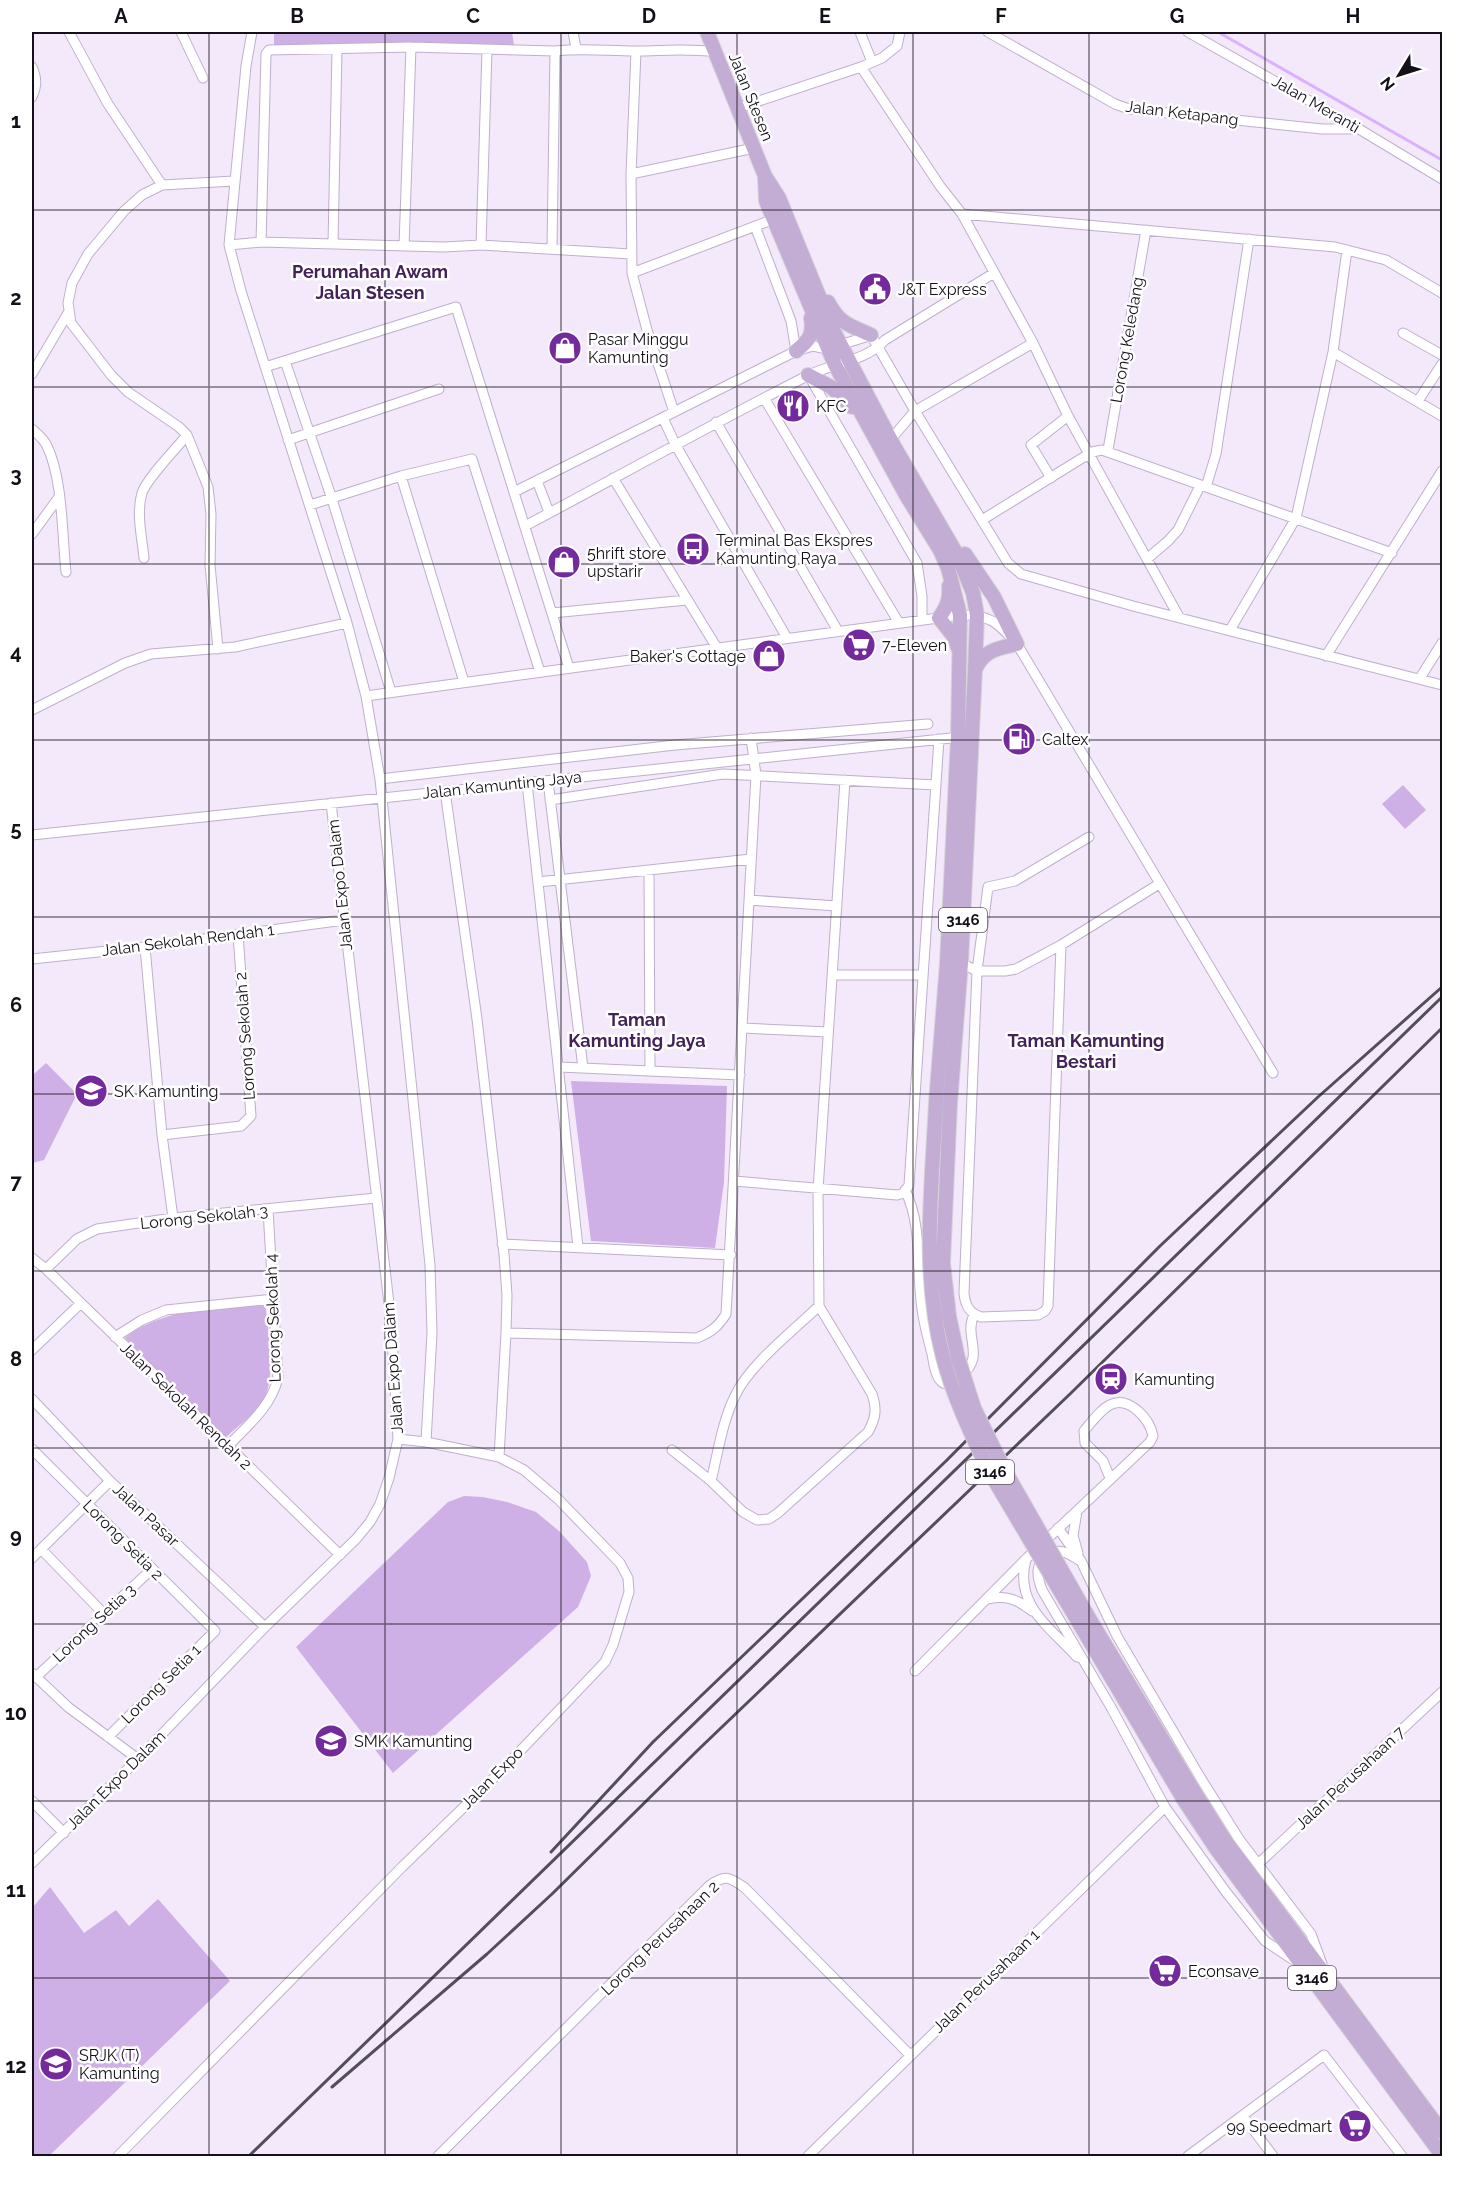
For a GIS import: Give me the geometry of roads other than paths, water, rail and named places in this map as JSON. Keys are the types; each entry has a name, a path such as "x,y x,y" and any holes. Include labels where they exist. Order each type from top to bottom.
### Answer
{"main road":[{"name":"Jalan Stesen","path":"707,32 765,176"},
{"name":"3146","path":"765,176 766,201 826,349 940,550 948,568 960,615 958,737 943,1103 943,1263 949,1316 958,1359 974,1408 1004,1468 1189,1796 1215,1847 1443,2154"},
{"name":"3146","path":"765,176 779,198 832,328 891,439 967,573 973,593 977,615 961,963 943,1103"},
{"path":"800,250 840,320 852,328 871,335"},
{"path":"796,351 809,340 812,334 809,306"},
{"path":"808,375 831,387 852,407 890,464"},
{"path":"946,536 964,553 981,578 1006,620 1017,644 997,648 986,654 975,670"},
{"path":"948,568 950,597 946,609 939,618 955,638 960,653"},
{"name":"3146","path":"1189,1796 1224,1839 1443,2132"}],"street":[{"path":"69,32 108,104 162,185"},
{"path":"181,32 203,78"},
{"path":"252,32 246,66 229,246 347,623 366,696 380,779 430,1265 432,1333 426,1442"},
{"path":"573,32 576,48"},
{"path":"860,32 872,62"},
{"path":"738,108 872,62 897,46 900,32"},
{"name":"Jalan Ketapang","path":"988,32 1115,104 1129,109 1322,129 1359,129"},
{"name":"Jalan Meranti","path":"1188,32 1443,179"},
{"path":"261,243 267,52 272,49 337,50 411,47 555,51 576,48 636,51 692,49 715,52"},
{"path":"404,246 411,47"},
{"path":"333,244 337,50"},
{"path":"482,245 487,50"},
{"path":"552,248 555,51"},
{"path":"636,51 631,174 632,273 646,330 674,412"},
{"path":"32,67 36,89 32,97"},
{"path":"861,67 940,186 962,214 1033,343 1068,416 1179,618"},
{"path":"631,174 754,148"},
{"path":"32,374 68,313 72,283 88,254 134,201 152,188 162,185 234,181"},
{"path":"962,214 1249,239 1347,250 1386,260 1443,293"},
{"path":"632,273 774,219"},
{"path":"755,226 790,321 796,351"},
{"name":"Lorong Keledang","path":"1108,450 1146,230"},
{"path":"1148,558 1178,530 1203,487 1216,454 1249,239"},
{"path":"229,246 261,243 482,245 631,255"},
{"path":"1230,630 1296,518 1333,352 1347,250"},
{"path":"525,525 808,375 878,348 885,340 994,273"},
{"path":"265,367 456,307 569,668"},
{"path":"68,313 77,332 120,385 188,435 208,487 211,514 210,565 218,649"},
{"path":"1403,333 1443,355"},
{"path":"514,492 796,351 813,346 826,349 871,335 885,340"},
{"path":"871,335 1008,562 1021,574 1179,618 1443,685"},
{"path":"891,439 915,411 1033,343"},
{"path":"1333,352 1443,416"},
{"path":"285,361 332,499 391,692"},
{"path":"1418,401 1443,364"},
{"path":"808,375 917,563 922,596 922,620"},
{"path":"288,440 440,389"},
{"path":"764,398 899,623"},
{"path":"1051,478 1031,445 1068,416"},
{"path":"663,418 675,444 787,638"},
{"path":"716,422 838,631"},
{"path":"32,429 48,447 54,466 66,572"},
{"path":"144,558 140,509 142,493 149,480 188,435"},
{"path":"982,520 1096,450 1108,450 1203,487 1392,553"},
{"path":"310,505 401,476 472,459 540,672"},
{"path":"1326,656 1443,471"},
{"path":"401,476 464,682"},
{"path":"613,478 717,648"},
{"path":"537,481 549,512"},
{"path":"32,534 59,497"},
{"path":"552,613 687,600"},
{"path":"366,696 960,615 977,615 993,620 1017,644 1273,1073"},
{"path":"32,710 125,663 151,654 218,649 347,623"},
{"path":"1420,678 1443,643"},
{"path":"380,779 751,738 928,724"},
{"name":"Jalan Kamunting Jaya","path":"32,835 972,736"},
{"path":"506,1333 697,1338 720,1325 726,1314 756,775 751,738"},
{"path":"734,1181 897,1195 909,1185 939,739"},
{"path":"550,800 723,774 936,785"},
{"path":"548,780 583,1068"},
{"path":"672,1450 711,1481 743,1512 756,1520 769,1519 868,1432 875,1420 876,1408 872,1394 819,1306 818,1190 845,780"},
{"path":"527,783 578,1247"},
{"path":"445,791 477,1019 507,1295 499,1457"},
{"name":"Jalan Expo Dalam","path":"32,1863 138,1759 265,1627 340,1555 370,1522 380,1504 389,1478 398,1439 391,1320 331,803"},
{"path":"1061,945 1048,1306 1038,1315 981,1317 974,1315 968,1309 964,1293 977,971 988,887 1015,881 1089,837"},
{"path":"538,882 751,859"},
{"path":"649,870 650,1071"},
{"path":"961,963 977,971 1016,969 1061,945 1159,884"},
{"path":"749,900 837,906"},
{"name":"Jalan Sekolah Rendah 1","path":"32,959 145,947 344,920"},
{"name":"Lorong Sekolah 2","path":"162,1135 241,1126 251,1116 238,934"},
{"path":"145,947 162,1135 173,1218"},
{"path":"833,975 923,975"},
{"path":"742,1028 828,1032"},
{"path":"559,1067 740,1075"},
{"path":"905,1190 912,1203 922,1309 935,1370 939,1380 943,1383 948,1383 970,1368 974,1355 970,1329 974,1315"},
{"name":"Lorong Sekolah 3","path":"46,1269 77,1239 97,1229 173,1218 376,1198"},
{"name":"Lorong Sekolah 4","path":"228,1446 267,1405 278,1378 268,1210"},
{"path":"502,1244 731,1255"},
{"name":"Jalan Sekolah Rendah 2","path":"32,1258 81,1302 340,1555"},
{"path":"115,1337 142,1320 166,1310 274,1299"},
{"path":"32,1350 81,1302"},
{"path":"711,1481 735,1396 761,1362 819,1306"},
{"name":"Jalan Pasar","path":"32,1399 110,1481 265,1627"},
{"path":"915,1671 1027,1558 1150,1442 1153,1436 1148,1421 1125,1402 1116,1401 1084,1431 1085,1443 1104,1461 1110,1478"},
{"name":"Jalan Expo","path":"118,2157 402,1867 502,1770 605,1662 613,1646 629,1592 628,1578 620,1563 558,1499 524,1470 499,1457 426,1442 398,1439"},
{"name":"Lorong Setia 2","path":"32,1449 215,1631"},
{"path":"32,1558 110,1481"},
{"path":"1077,1511 1073,1536 1080,1561"},
{"path":"1058,1528 1080,1561 1117,1636 1200,1777 1239,1839 1311,1934 1326,1975"},
{"path":"40,1549 104,1614"},
{"path":"1080,1561 1058,1551 1044,1558 1038,1568 1037,1577 1042,1590 1164,1807 1265,1941 1302,1965"},
{"path":"1027,1558 1022,1574 1023,1588 1036,1614"},
{"name":"Lorong Setia 3","path":"34,1675 152,1569"},
{"path":"986,1600 1005,1597 1016,1599 1036,1614 1090,1672"},
{"name":"Lorong Setia 1","path":"108,1737 215,1631"},
{"path":"34,1675 68,1707 138,1759"},
{"name":"Jalan Perusahaan 7","path":"1258,1864 1443,1692"},
{"path":"32,1801 64,1833"},
{"name":"Jalan Perusahaan 1","path":"808,2157 1164,1807"},
{"name":"Lorong Perusahaan 2","path":"438,2157 709,1886 725,1877 745,1888 910,2055"},
{"path":"1188,2157 1324,2055 1402,2157"},
{"path":"1243,2116 1274,2157"}],"waterway":[{"path":"1218,32 1442,160"}],"railway":[{"path":"551,1852 653,1742 946,1461 1160,1246 1318,1097 1442,987"},
{"path":"249,2156 1442,997"},
{"path":"332,2087 487,1954 552,1894 700,1748 1070,1394 1442,1028"}],"place":[{"name":"J&T Express","path":"875,289"},
{"name":"Pasar Minggu Kamunting","path":"565,348"},
{"name":"KFC","path":"793,406"},
{"name":"Terminal Bas Ekspres Kamunting Raya","path":"693,549"},
{"name":"5hrift store upstarir","path":"564,562"},
{"name":"7-Eleven","path":"859,645"},
{"name":"Baker's Cottage","path":"769,656"},
{"name":"Caltex","path":"1019,739"},
{"name":"SK Kamunting","path":"91,1091"},
{"name":"Kamunting","path":"1111,1379"},
{"name":"SMK Kamunting","path":"331,1741"},
{"name":"Econsave","path":"1165,1971"},
{"name":"SRJK (T) Kamunting","path":"56,2064"},
{"name":"99 Speedmart","path":"1355,2126"}],"district":[{"name":"Perumahan Awam Jalan Stesen","path":"370,281"},
{"name":"Taman Kamunting Jaya","path":"637,1029"},
{"name":"Taman Kamunting Bestari","path":"1086,1050"}]}
